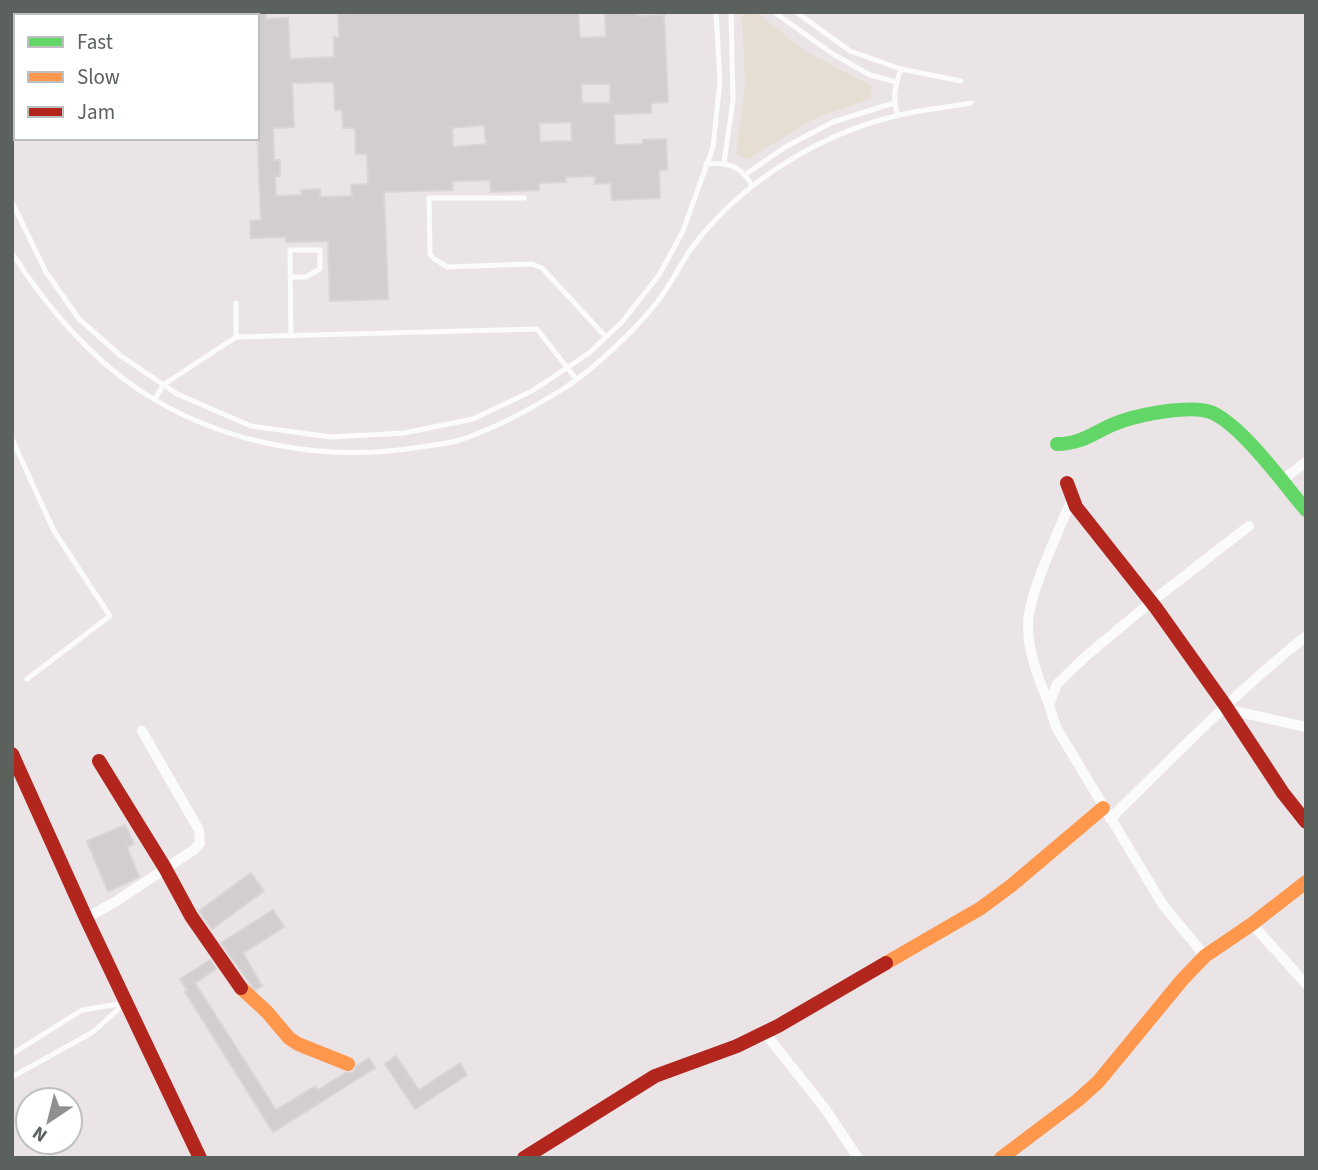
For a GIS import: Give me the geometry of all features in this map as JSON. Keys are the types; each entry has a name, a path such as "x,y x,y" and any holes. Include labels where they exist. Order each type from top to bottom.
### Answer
{"street":[{"path":"1057,444 1080,443 1123,421 1200,410 1210,412 1226,424 1306,510"},
{"path":"1281,481 1306,462"},
{"path":"1067,483 1072,499 1151,602 1306,822"},
{"path":"1072,499 1035,594 1028,625 1036,670 1056,727 1107,814 1163,905 1205,956"},
{"path":"1049,705 1058,684 1065,676 1151,602 1250,526"},
{"path":"524,1158 655,1076 737,1046 765,1032 981,908 1107,814 1227,708 1267,666 1306,636"},
{"path":"1227,708 1306,727"},
{"path":"86,918 115,902 201,843 192,814 142,731"},
{"path":"12,754 125,1003 200,1158"},
{"path":"100,761 191,916 244,993 267,1012 289,1038 348,1064"},
{"path":"1004,1157 1098,1082 1205,956 1306,882"},
{"path":"1252,924 1306,984"},
{"path":"765,1032 826,1110 856,1157"}],"lane":[{"path":"12,202 46,272 79,319 121,356 177,394 251,426 331,437 404,433 473,419 532,391 589,353 622,322 659,275 682,231 713,147 720,81 716,12"},
{"path":"724,162 733,100 731,12"},
{"path":"774,12 842,60 870,75 897,82"},
{"path":"796,12 850,51 901,69 961,81"},
{"path":"898,116 894,103 901,69"},
{"path":"746,174 787,146 833,122 894,103"},
{"path":"12,253 59,316 100,358 142,391 192,418 255,442 323,452 386,453 457,441 503,422 565,388 610,352 659,300 692,249 720,215 752,186 802,153 849,132 898,116 971,103"},
{"path":"706,164 724,162 746,174 752,186"},
{"path":"524,198 429,198 430,254 434,260 448,267 532,264 542,268 606,337"},
{"path":"291,277 306,277 320,269 320,250 290,250 291,336"},
{"path":"236,303 236,337"},
{"path":"155,398 163,384 236,337 537,329 576,379"},
{"path":"12,439 54,531 110,616 27,679"},
{"path":"12,1054 82,1010 125,1003"},
{"path":"12,1077 93,1032 125,1003"}],"shaded area":[{"path":"746,12 756,12 805,51 872,86 871,98 817,117 748,159 736,154 745,87 742,16"}],"building":[{"path":"257,12 266,12 266,19 288,18 290,59 334,57 334,37 339,37 338,14 348,12 578,12 580,38 606,37 605,12 637,12 637,16 664,15 668,102 651,103 651,113 614,114 615,145 643,144 643,140 666,139 667,170 659,170 660,198 612,200 611,183 595,184 595,176 565,177 566,182 539,183 539,190 491,192 490,180 452,181 453,190 384,192 388,299 330,301 328,241 286,242 286,237 251,238 250,221 261,220","holes":["334,82 335,110 342,110 343,128 355,128 356,154 367,154 368,184 351,185 352,196 320,197 320,189 301,190 302,195 276,196 275,176 280,176 280,160 274,160 273,128 294,127 292,83","581,84 610,84 610,103 582,103","571,122 572,141 540,142 539,123","484,125 486,144 453,147 452,128"]},
{"path":"125,825 134,844 127,847 139,877 108,892 87,841"},
{"path":"251,873 264,891 212,929 199,911"},
{"path":"273,910 284,927 243,953 262,986 255,990 221,943"},
{"path":"210,960 216,969 195,983 276,1110 315,1086 318,1090 345,1073 353,1072 369,1058 375,1068 273,1132 185,992 187,990 180,979"},
{"path":"396,1056 419,1090 460,1063 467,1075 415,1109 385,1064"}],"traffic: fast":[{"path":"1057,444 1075,442 1113,424 1142,416 1168,411 1204,410 1225,420 1237,431 1306,510"}],"traffic: slow":[{"path":"886,963 981,908 1103,808"},
{"path":"1001,1158 1098,1082 1205,956 1306,882"},
{"path":"241,988 267,1012 289,1038 348,1064"}],"traffic: jam":[{"path":"1067,483 1076,507 1156,608 1283,793 1306,822"},
{"path":"12,754 86,918 200,1158"},
{"path":"99,761 165,868 191,916 241,988"},
{"path":"524,1158 655,1076 737,1046 778,1026 886,963"}]}
